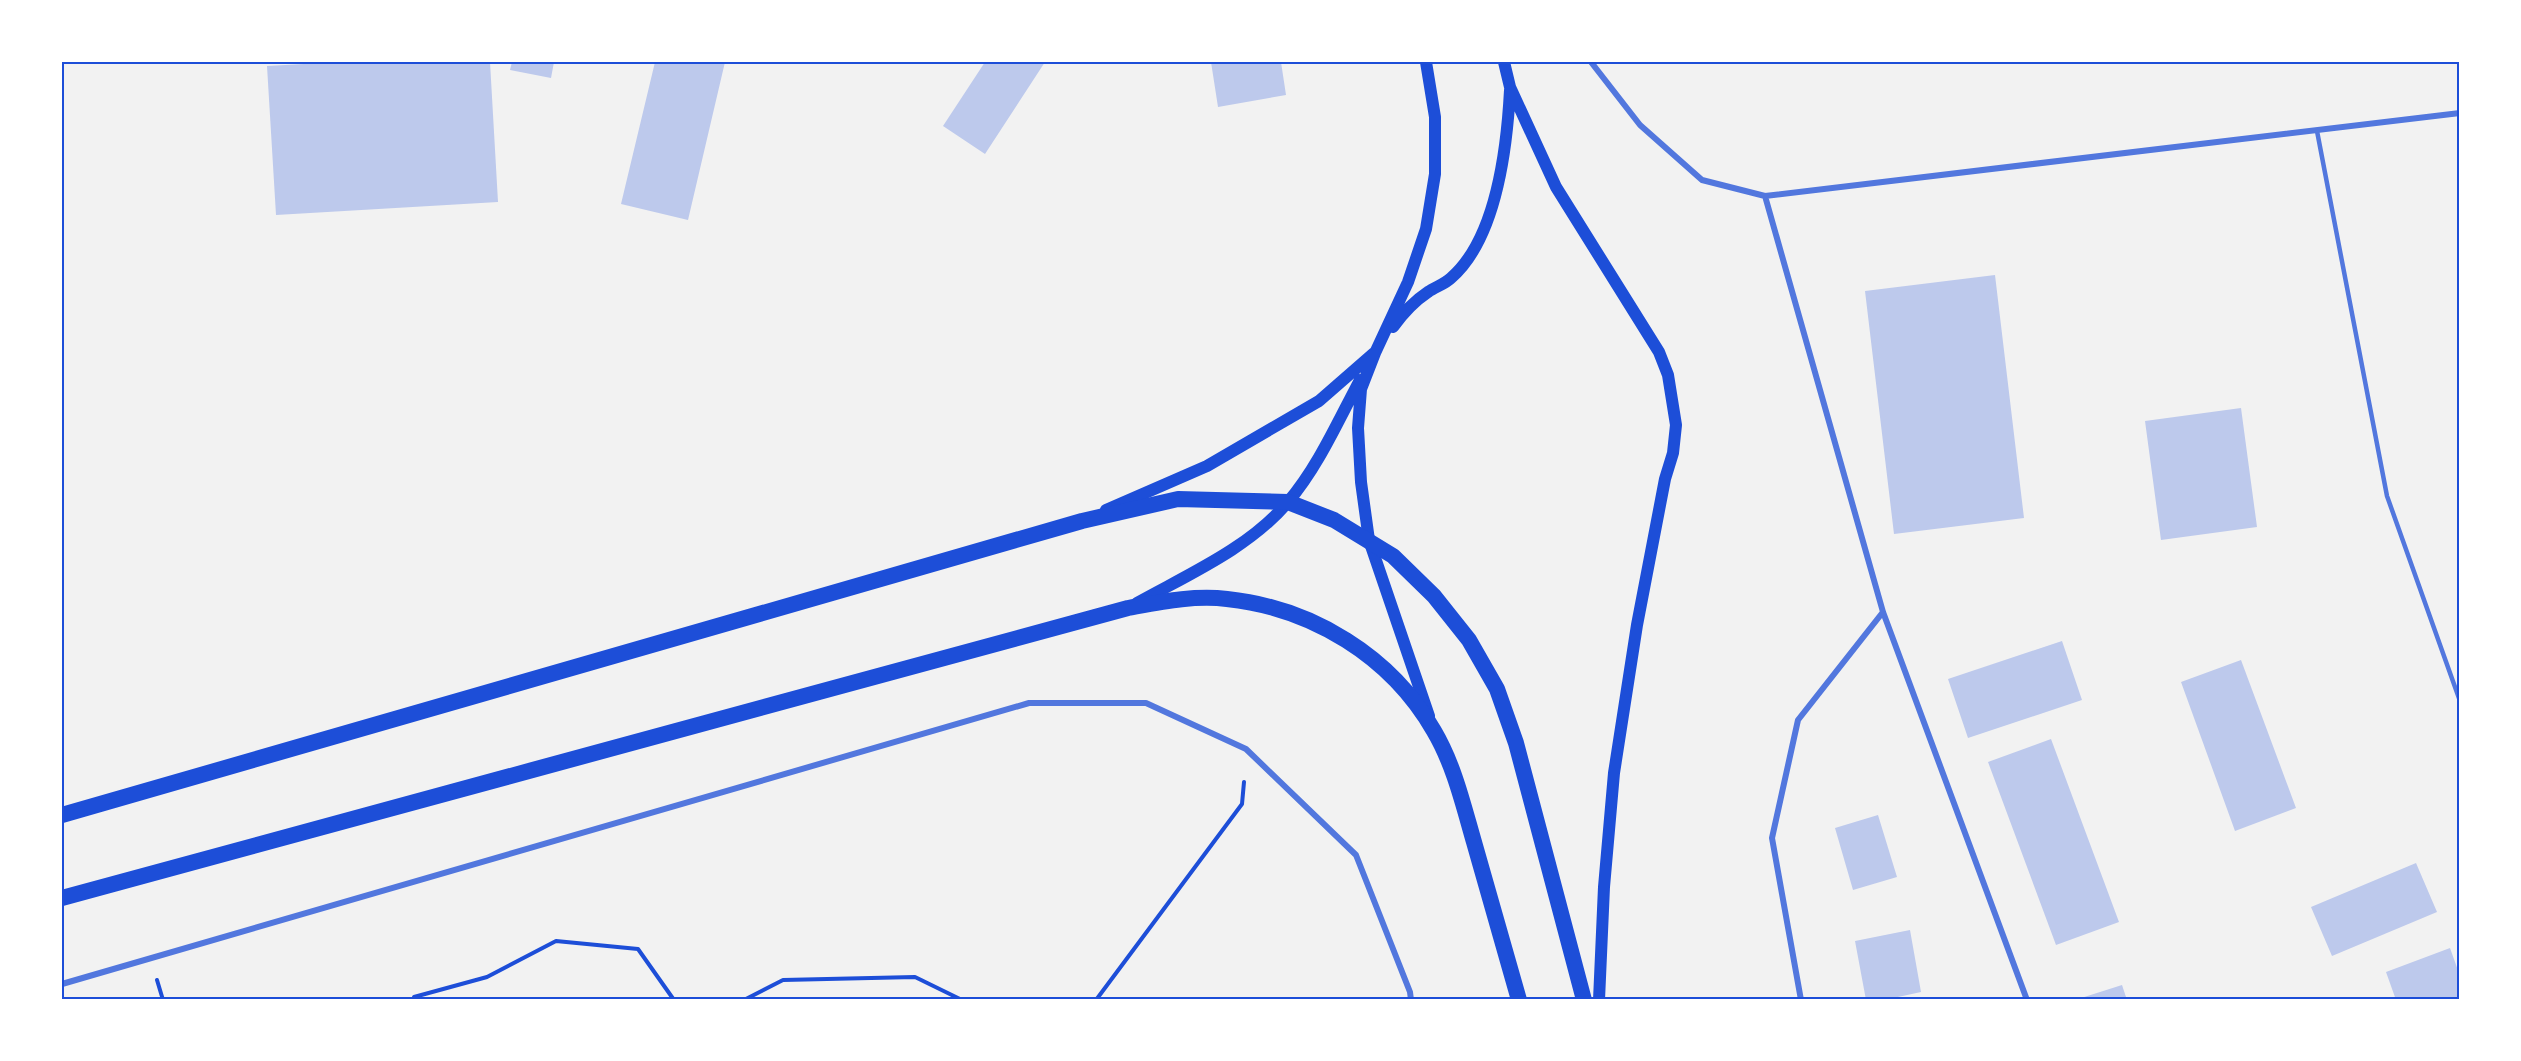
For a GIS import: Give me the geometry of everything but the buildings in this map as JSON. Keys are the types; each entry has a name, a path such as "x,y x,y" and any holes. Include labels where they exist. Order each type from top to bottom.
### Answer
{"highway":[{"path":"62,815 1082,521 1178,499 1288,502 1334,520 1393,556 1434,596 1469,640 1497,689 1516,743 1584,999"},
{"path":"62,898 1128,608 1176,599 1226,598 1268,605 1308,619 1345,638 1380,664 1410,695 1434,731 1452,769 1519,999"}],"main road":[{"path":"1128,608 1228,552 1260,530 1288,502 1311,471 1375,352 1408,282 1428,218 1435,174 1435,117 1425,62"},
{"path":"1504,62 1510,87 1557,187 1659,352 1674,400 1676,425 1673,453 1665,479 1637,625 1614,773 1604,887 1599,999"},
{"path":"1082,521 1217,460 1319,401 1375,352 1406,309 1427,292 1451,278 1476,249 1496,193 1507,142 1510,87"},
{"path":"1375,352 1362,389 1358,428 1361,482 1369,540 1434,731"}],"street":[{"path":"1591,62 1640,125 1702,180 1765,196 2460,113"},
{"path":"1765,196 1883,612 2026,999"},
{"path":"1801,999 1772,838 1798,720 1883,612"},
{"path":"62,984 1029,704 1146,703 1246,749 1356,855 1411,999"}],"lane":[{"path":"2317,131 2387,496 2460,701"}],"path":[{"path":"1096,999 1242,804 1246,749"},
{"path":"414,999 414,997 487,977 556,941 639,950 674,999"},
{"path":"744,999 783,980 915,977 962,999"}]}
